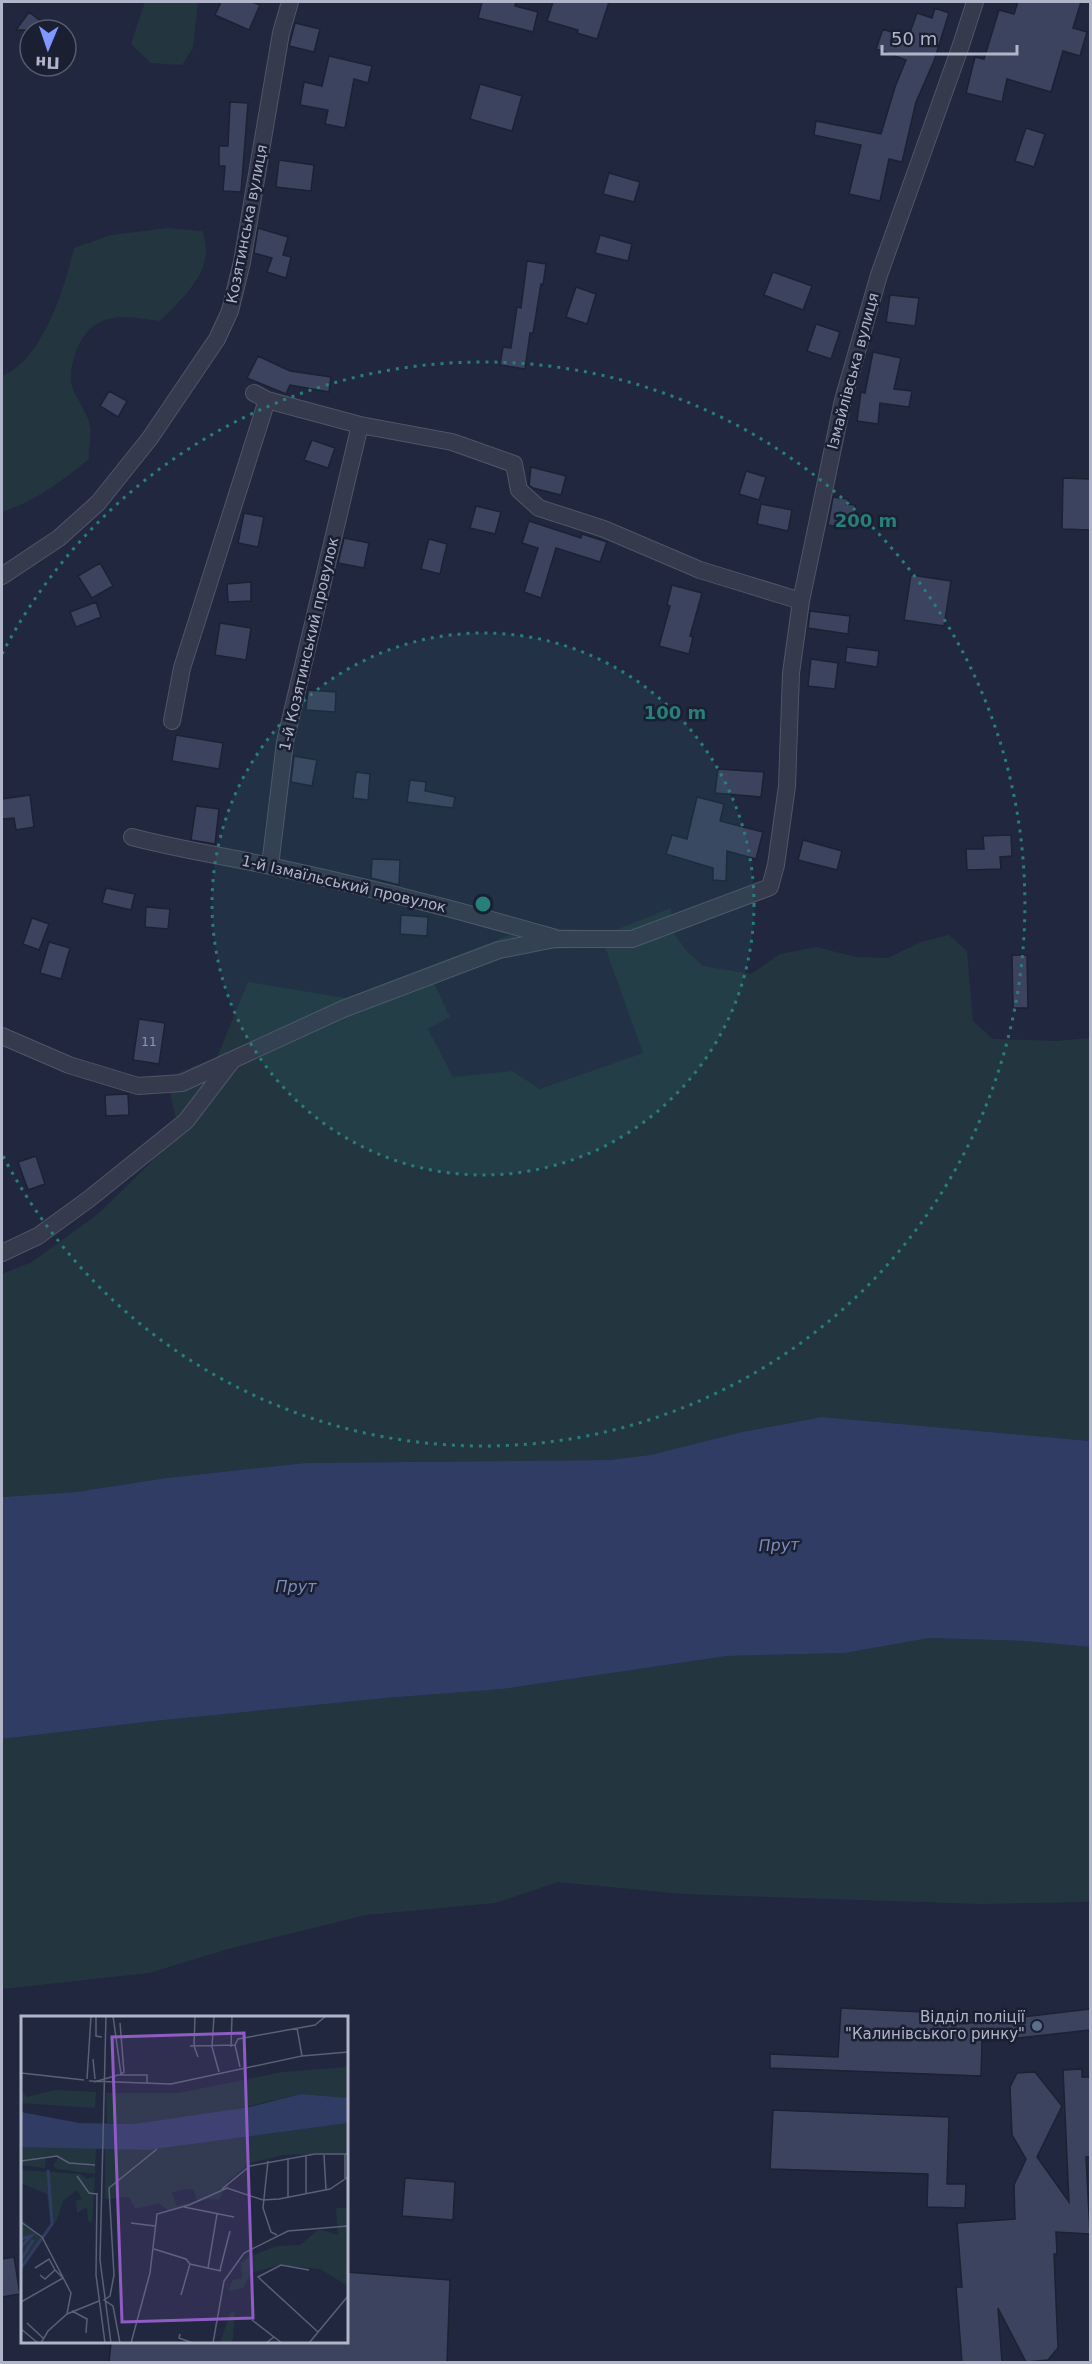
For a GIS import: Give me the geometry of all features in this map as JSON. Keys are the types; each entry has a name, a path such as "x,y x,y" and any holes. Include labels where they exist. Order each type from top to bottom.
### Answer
{"street":[{"name":"Козятинська вулиця","path":"2,576 59,538 98,503 150,438 217,339 230,311 242,262 281,33 290,2"},
{"name":"Ізмайлівська вулиця","path":"555,939 632,939 770,888 776,865 787,786 791,674 801,600 843,400 879,275 975,2"},
{"path":"172,721 182,669 261,397 360,425 452,442 514,464 519,490 539,508 604,529 700,570 801,600"},
{"name":"1-й Козятинський провулок","path":"270,866 285,742 360,425"},
{"name":"1-й Ізмаїльський провулок","path":"132,837 161,845 270,866 466,912 555,939"},
{"path":"2,1036 69,1065 138,1086 182,1083 343,1009 488,954 555,939"},
{"path":"2,1253 38,1236 186,1121 231,1061"}],"shaded area":[{"path":"145,2 198,2 193,48 182,65 151,63 131,44"},
{"path":"168,228 202,231 206,244 205,257 196,280 160,321 114,318 95,325 87,333 76,352 71,376 74,392 89,422 91,435 89,459 59,483 2,512 2,376 16,368 40,339 58,301 74,248 111,235"},
{"path":"671,908 673,932 686,950 703,966 751,974 780,954 816,947 856,957 888,958 921,942 949,935 967,951 973,1021 993,1039 1057,1041 1090,1038 1090,1441 822,1417 742,1432 650,1455 609,1460 305,1463 166,1478 76,1492 2,1497 2,1274 32,1262 99,1213 180,1134 166,1078 217,1057 248,982 346,998 530,927 613,931","holes":["605,947 643,1053 540,1089 512,1071 453,1077 428,1029 450,1017 434,983 514,951"]},
{"path":"929,1638 1025,1641 1090,1647 1090,1902 981,1904 683,1894 558,1882 495,1903 366,1915 228,1949 149,1973 2,1989 2,1739 154,1721 503,1689 727,1656 845,1653"}],"water":[{"name":"Прут","path":"822,1417 1090,1441 1090,1647 1025,1641 929,1638 845,1653 727,1656 503,1689 154,1721 2,1739 2,1497 76,1492 166,1478 305,1463 609,1460 650,1455 742,1432"}],"building":[{"path":"221,2 252,2 260,5 249,30 215,15"},
{"path":"482,2 516,2 515,6 538,12 533,32 478,18"},
{"path":"553,2 609,2 597,39 577,33 578,30 547,21"},
{"path":"1018,2 1081,2 1073,28 1087,32 1080,56 1063,51 1051,92 1007,79 1002,102 966,93 975,57 984,59 999,10 1014,14"},
{"path":"935,8 949,13 934,61 916,102 902,162 889,159 880,201 849,194 861,145 814,135 816,121 881,134 906,60 876,49 883,29 908,38 917,13 932,18"},
{"path":"29,12 37,18 25,18"},
{"path":"295,23 320,29 314,52 289,46"},
{"path":"329,56 372,66 368,83 354,79 345,128 325,124 328,110 300,105 304,82 322,86"},
{"path":"480,84 522,96 512,131 470,119"},
{"path":"230,102 248,103 241,192 223,191 225,166 219,166 219,146 228,146"},
{"path":"1026,128 1045,134 1034,167 1015,161"},
{"path":"279,160 314,165 311,191 276,187"},
{"path":"609,173 640,182 634,202 603,194"},
{"path":"258,228 288,237 283,255 291,257 286,278 267,272 272,258 254,253"},
{"path":"600,235 632,244 628,261 595,253"},
{"path":"527,261 546,264 533,333 530,333 525,369 500,365 503,347 511,348 517,307 521,308"},
{"path":"773,272 812,286 803,310 764,295"},
{"path":"576,287 596,294 587,324 566,317"},
{"path":"890,295 919,298 915,326 886,322"},
{"path":"816,324 840,332 831,359 807,351"},
{"path":"873,352 901,358 894,389 912,391 909,407 880,403 878,424 857,421 861,392 865,393"},
{"path":"258,356 290,371 331,377 329,392 290,385 286,394 247,378"},
{"path":"109,391 127,401 118,417 100,406"},
{"path":"312,440 335,448 328,468 304,460"},
{"path":"531,467 566,476 561,495 529,485"},
{"path":"746,471 766,477 759,500 739,494"},
{"path":"1063,478 1090,479 1090,530 1062,529"},
{"path":"833,497 848,499 847,504 855,505 852,529 828,525"},
{"path":"761,504 792,510 788,531 757,524"},
{"path":"476,506 501,512 495,534 470,528"},
{"path":"244,513 264,517 258,547 238,543"},
{"path":"529,521 581,538 582,534 607,542 600,562 556,548 541,598 524,592 538,548 522,543"},
{"path":"344,538 369,543 364,568 338,563"},
{"path":"429,539 447,544 440,574 421,569"},
{"path":"100,563 113,586 92,598 78,576"},
{"path":"911,575 951,581 944,626 904,620"},
{"path":"251,582 251,601 228,602 227,584"},
{"path":"672,585 702,593 690,636 693,637 689,654 659,646 670,606 667,605"},
{"path":"96,602 101,617 76,627 70,612"},
{"path":"810,611 850,616 848,634 808,628"},
{"path":"220,623 251,628 246,660 215,655"},
{"path":"847,647 879,651 877,667 845,662"},
{"path":"811,659 838,663 835,689 808,686"},
{"path":"308,690 336,692 335,712 306,710"},
{"path":"176,735 223,743 219,769 172,761"},
{"path":"294,756 317,760 312,786 291,782"},
{"path":"718,769 764,772 761,797 715,793"},
{"path":"356,772 370,774 368,800 353,798"},
{"path":"410,780 426,782 425,791 455,797 453,808 407,802"},
{"path":"30,795 34,827 16,830 14,818 2,819 2,799"},
{"path":"697,797 724,804 720,821 763,832 756,859 727,851 726,881 713,880 713,868 666,854 672,835 687,839"},
{"path":"196,806 219,809 215,844 191,840"},
{"path":"1011,835 1012,856 1000,857 1001,869 967,870 966,849 984,849 983,836"},
{"path":"803,840 842,851 837,870 798,860"},
{"path":"372,859 400,860 399,885 371,878"},
{"path":"106,888 135,894 131,910 102,903"},
{"path":"146,907 170,909 168,929 145,927"},
{"path":"401,915 428,917 427,936 400,934"},
{"path":"32,918 49,924 39,950 23,944"},
{"path":"49,942 70,948 61,979 40,973"},
{"path":"1012,955 1027,955 1028,1008 1013,1008"},
{"path":"139,1019 165,1023 159,1064 133,1060"},
{"path":"128,1094 129,1115 106,1116 105,1095"},
{"path":"36,1156 45,1184 28,1190 18,1162"},
{"path":"841,2008 963,2014 962,2024 1090,2009 1090,2030 982,2042 981,2076 770,2068 770,2054 838,2057"},
{"path":"1082,2069 1082,2077 1090,2077 1090,2157 1086,2157 1090,2234 1056,2232 1057,2254 1054,2254 1058,2348 1048,2360 1026,2362 998,2308 1002,2362 962,2362 956,2287 962,2287 957,2223 1015,2219 1014,2185 1026,2159 1012,2135 1010,2087 1017,2073 1035,2072 1062,2106 1037,2157 1069,2202 1063,2070"},
{"path":"773,2110 949,2117 947,2184 966,2184 965,2208 927,2207 928,2174 770,2169"},
{"path":"405,2178 455,2182 453,2220 402,2216"},
{"path":"14,2257 20,2294 2,2297 2,2259"},
{"path":"348,2272 450,2280 447,2362 109,2362 111,2343 348,2343"}],"place":[{"name":"Відділ поліції \"Калинівського ринку\"","path":"1037,2026"}]}
